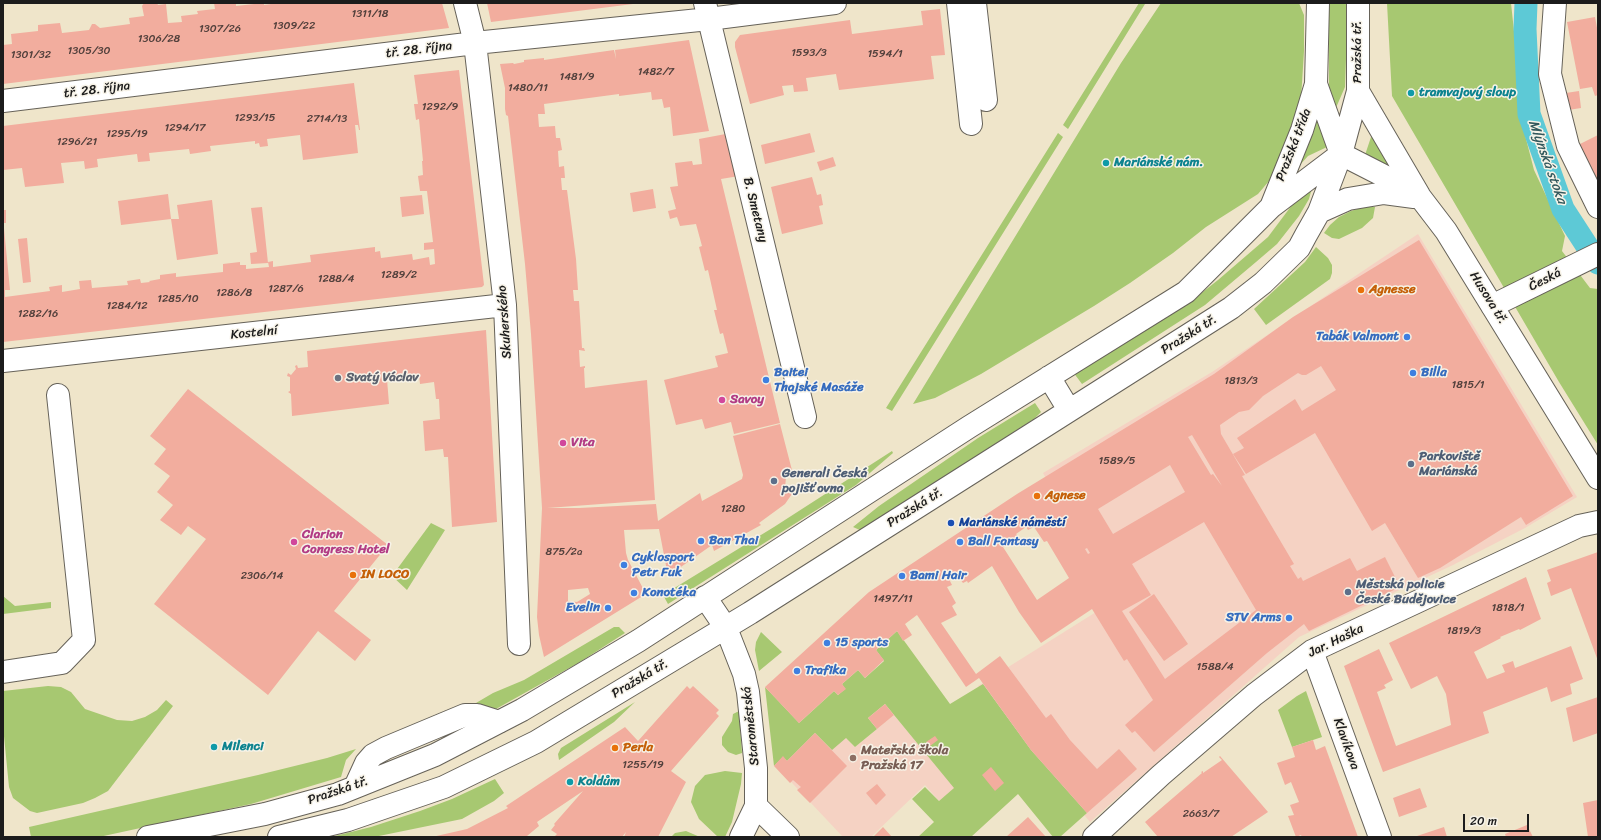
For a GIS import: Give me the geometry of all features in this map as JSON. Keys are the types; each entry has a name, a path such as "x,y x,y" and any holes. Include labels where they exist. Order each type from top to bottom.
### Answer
{"street":[{"name":"Skuherského","path":"465,3 475,43 505,304 519,644"},
{"name":"tř. 28. října","path":"3,101 475,43 707,11 835,3"},
{"path":"958,3 971,124"},
{"path":"975,3 986,100"},
{"path":"1318,3 1316,84 1341,154"},
{"name":"Pražská tř.","path":"279,837 348,820 444,787 536,742 726,628 1231,308 1263,283 1299,248 1319,212 1341,154 1358,91 1358,3"},
{"path":"1556,3 1550,74 1568,146 1598,207"},
{"name":"B. Smetany","path":"707,11 804,417"},
{"name":"Pražská třída","path":"1271,207 1302,130 1316,84"},
{"path":"1358,91 1420,197"},
{"name":"Pražská tř.","path":"148,837 265,814 338,794 435,754 522,710 638,641 969,427 1186,292 1271,207 1341,154"},
{"name":"Husova tř.","path":"1341,154 1388,178 1420,197 1446,231 1598,478"},
{"path":"1319,212 1348,199 1384,193 1420,197"},
{"name":"Česká","path":"1492,306 1598,254"},
{"name":"Kostelní","path":"3,361 505,304"},
{"path":"1049,377 1069,410"},
{"path":"3,672 62,663 84,640 58,395"},
{"name":"Jar. Haška","path":"1094,837 1161,775 1254,695 1312,651 1579,526 1598,522"},
{"name":"Staroměstská","path":"705,597 726,628 744,674 748,692 756,768 756,806 740,837"},
{"name":"Klavíkova","path":"1312,651 1380,837"},
{"path":"756,806 788,837"}],"shaded area":[{"path":"1418,234 1577,497 1525,528 1453,565 1299,637 1090,822 978,686 1112,602 1043,473 1212,372"},
{"name":"Mateřská škola Pražská 17","path":"768,687 797,719 814,731 846,738 855,747 894,715 955,788 939,801 925,785 871,837 843,837 777,767"}],"green space":[{"path":"1139,3 1145,4 1068,129 1063,125"},
{"path":"1161,3 1299,3 1304,15 1304,51 1300,115 1269,181 1258,194 1206,227 1173,253 1094,306 981,374 935,398 913,404 1121,63"},
{"path":"1329,3 1348,3 1345,87 1335,110 1329,88"},
{"path":"1387,3 1511,3 1525,135 1534,170 1565,236 1562,251 1590,288 1598,289 1598,445 1559,382 1392,96"},
{"path":"1317,108 1319,126 1327,147 1308,156 1291,175"},
{"path":"1374,128 1403,174 1365,155"},
{"path":"1058,133 1063,137 892,411 886,408"},
{"path":"1312,188 1309,199 1299,216 1277,244 1256,262 1205,305 1082,384 1073,372 1185,306 1268,237 1301,193"},
{"path":"1363,207 1375,207 1373,218 1362,228 1339,239 1332,238 1324,233 1339,217"},
{"path":"1316,247 1328,258 1332,265 1330,279 1266,325 1254,309 1305,262"},
{"path":"1035,403 1041,412 1034,419 878,519 862,531 853,527 879,506 978,438"},
{"path":"892,451 893,453 856,485 668,604 663,595 774,527"},
{"path":"431,523 445,530 407,590 392,576"},
{"path":"3,596 15,606 51,602 51,608 3,614"},
{"path":"614,627 619,627 625,633 580,662 496,709 476,703 493,693 524,680"},
{"path":"897,631 950,704 983,684 1031,750 1087,813 1060,837 1053,837 1018,794 971,837 918,837 934,822 912,799 925,787 939,801 954,788 885,704 868,718 877,729 855,747 846,738 832,750 815,733 787,761 783,757 774,766 765,687 799,723 834,691 838,695 845,689 842,684 858,670 865,678 884,661 876,650"},
{"path":"761,632 782,652 759,671 755,650 756,642"},
{"path":"48,686 61,687 71,692 85,709 117,720 132,721 145,717 157,710 166,700 173,706 108,791 83,803 37,813 30,811 13,798 9,787 3,726 3,691"},
{"path":"1306,691 1322,737 1292,747 1278,710"},
{"path":"635,702 614,722 559,760 558,754 561,748"},
{"path":"739,711 742,753 736,755 728,752 722,745 722,737 732,721 733,714"},
{"path":"356,749 346,760 341,777 251,804 99,837 31,837 29,827 258,775 327,758"},
{"path":"725,771 742,773 741,784 732,822 725,837 718,837 699,819 691,802 695,786 705,775"},
{"path":"495,779 504,793 494,801 462,819 374,837 331,837 371,827 420,811 452,799"},
{"path":"686,831 700,837 671,837 675,833"}],"building":[{"path":"144,3 157,3 158,5 166,4 168,23 182,22 181,16 198,14 197,11 215,9 214,3 236,3 236,6 254,3 264,3 264,5 278,3 442,3 449,28 3,84 3,45 12,44 11,34 38,31 38,25 60,23 62,33 89,30 92,24 95,24 100,28 130,24 129,18 144,16 142,6"},
{"path":"487,3 633,3 633,4 491,22"},
{"path":"940,9 945,55 931,56 934,79 839,90 836,74 806,78 808,91 794,92 793,85 782,86 784,95 750,104 735,47 735,42 740,35 850,20 852,34 923,25 921,11"},
{"path":"1595,17 1598,33 1598,95 1595,96 1592,87 1580,89 1567,22"},
{"path":"689,40 709,131 673,136 670,107 664,108 662,99 652,100 651,92 619,96 619,94 544,104 545,114 538,114 539,127 555,126 556,138 560,138 562,150 558,151 559,167 564,166 565,178 561,178 562,190 567,190 576,259 578,290 573,290 574,301 579,301 582,348 584,348 585,351 579,350 580,367 585,366 585,388 647,380 655,500 547,508 656,504 658,521 700,493 702,501 742,479 743,475 733,436 780,424 794,478 786,477 785,488 794,491 785,504 759,523 761,525 714,551 712,545 668,576 659,529 624,530 628,560 646,594 544,657 537,617 542,508 531,334 525,264 508,116 506,115 505,109 505,88 500,64 514,64 524,62 524,60 544,58 544,60 614,50 616,59 615,50","holes":["588,588 590,594 577,602 568,601 568,590"]},
{"path":"459,70 484,285 482,287 3,342 4,228 10,290 5,290 5,297 50,291 49,287 62,285 62,292 80,289 79,281 91,280 92,288 128,285 127,281 140,279 141,283 150,282 149,281 160,279 160,275 176,273 176,277 223,272 223,264 240,262 240,265 246,265 246,269 269,267 268,262 273,261 273,267 311,262 310,255 375,247 375,252 380,251 381,258 412,254 413,260 429,257 430,265 435,264 434,249 424,250 424,243 433,242 427,191 420,191 418,176 423,175 423,161 419,119 416,120 414,104 418,104 414,75"},
{"path":"354,83 360,130 358,125 355,125 358,153 303,160 300,135 267,139 268,146 260,147 259,143 255,144 255,141 210,146 211,151 190,154 189,149 149,153 150,161 138,162 137,154 97,159 98,167 85,169 84,161 61,163 64,183 25,187 22,168 3,170 3,126"},
{"path":"1579,91 1581,108 1562,111 1559,94"},
{"path":"731,133 739,176 721,179 780,423 734,434 731,422 705,429 702,419 676,425 664,380 718,367 715,356 728,353 723,333 720,334 714,310 717,310 708,270 705,271 699,247 702,246 696,224 680,226 677,217 670,219 668,211 676,209 670,187 678,186 675,163 692,161 693,165 702,164 699,139"},
{"path":"810,133 815,152 765,164 761,145"},
{"path":"1598,135 1598,187 1578,145"},
{"path":"833,157 836,166 820,171 817,162"},
{"path":"812,177 817,195 821,194 823,205 819,206 823,224 782,234 771,187"},
{"path":"653,189 656,208 633,212 630,193"},
{"path":"168,194 171,219 121,225 118,201"},
{"path":"422,195 424,214 402,217 400,197"},
{"path":"212,200 218,254 177,260 171,219 179,219 177,205"},
{"path":"262,207 268,263 251,264 250,253 257,252 251,208"},
{"path":"3,210 6,210 6,223 3,223"},
{"path":"27,238 31,282 23,283 18,239"},
{"path":"1419,240 1573,496 1526,525 1521,517 1440,568 1418,578 1385,523 1372,531 1315,433 1246,474 1233,454 1244,448 1237,438 1295,399 1302,411 1336,390 1321,366 1306,375 1298,373 1263,396 1249,410 1239,412 1220,425 1221,434 1245,475 1242,476 1294,564 1290,566 1298,579 1301,577 1303,581 1350,558 1357,571 1385,557 1400,587 1309,631 1304,624 1267,653 1154,752 1135,731 1132,733 1125,725 1153,700 1127,659 1124,661 1092,609 1041,643 1019,612 992,566 968,583 967,581 963,583 955,572 948,577 952,585 947,587 956,603 952,606 957,615 941,623 976,674 1000,656 1046,718 1051,714 1070,740 1097,769 1119,749 1137,769 1087,813 1031,750 979,678 966,687 917,615 905,624 912,635 903,641 897,631 876,650 884,660 865,678 858,670 842,684 846,689 838,695 834,691 799,723 765,687 869,592 1017,494 1214,374 1293,317","holes":["1192,435 1222,486 1213,474 1211,475 1188,437","1170,465 1185,492 1113,534 1098,509","1204,522 1256,610 1165,679 1122,611 1151,595 1132,564","1026,527 1028,530 1034,527 1044,542 1047,541 1069,578 1037,600 1003,547 1007,545 1011,546 1020,539 1016,534","1087,548 1090,553 1088,554 1085,549"]},
{"path":"486,330 497,522 452,527 448,457 444,457 443,449 425,451 423,421 440,419 439,399 436,399 434,382 420,384 419,375 387,379 389,404 292,416 291,394 288,392 290,391 290,377 287,376 288,373 291,375 296,369 295,366 297,365 298,368 308,367 307,351"},
{"name":"Clarion Congress Hotel","path":"188,389 388,545 334,611 371,640 355,661 318,631 268,695 154,604 206,539 188,526 181,535 160,520 173,505 157,492 170,476 154,464 166,449 150,436"},
{"path":"1598,552 1598,661 1571,588 1551,596 1547,583 1551,581 1547,570"},
{"path":"1526,577 1541,619 1520,630 1519,629 1500,637 1501,638 1474,652 1487,679 1505,672 1502,665 1513,661 1515,668 1571,646 1583,679 1570,684 1572,694 1551,702 1547,687 1483,712 1489,733 1383,772 1344,666 1379,649 1393,680 1384,685 1386,688 1377,692 1396,746 1451,725 1446,694 1437,676 1411,689 1389,643"},
{"path":"1154,594 1188,644 1164,661 1129,612"},
{"path":"687,686 690,689 693,686 719,710 716,713 719,716 671,771 686,782 658,837 624,837 626,832 622,837 554,837 557,834 551,830 555,825 554,824 583,791 537,822 539,826 527,836 432,837 467,829 508,808 506,806 625,727 638,741"},
{"path":"1598,697 1598,733 1573,742 1566,708"},
{"path":"885,704 894,715 877,729 868,718"},
{"path":"815,733 847,766 810,803 797,790 801,787 793,780 790,783 774,766 783,756 787,761"},
{"path":"935,736 938,740 930,746 926,742"},
{"path":"1313,740 1316,750 1325,746 1358,837 1302,837 1301,835 1296,837 1288,816 1294,815 1290,805 1299,802 1291,782 1285,785 1277,763 1295,757 1292,747"},
{"path":"1220,756 1268,812 1231,837 1158,837 1145,822 1202,773 1201,772 1203,771 1203,773 1222,760 1219,757"},
{"path":"991,767 1004,783 995,791 982,775"},
{"path":"877,784 886,795 876,805 866,793"},
{"path":"1420,788 1427,807 1399,817 1393,798"},
{"path":"1598,800 1598,837 1588,837 1583,803"},
{"path":"1028,817 1046,837 1006,837"},
{"path":"1527,825 1533,837 1506,837 1505,834"},
{"path":"883,827 892,837 873,837"},
{"path":"1444,827 1447,837 1414,837"}],"waterway":[{"name":"Mlýnská stoka","path":"1526,3 1525,29 1529,114 1563,209 1598,263"}],"place":[{"name":"tramvajový sloup","path":"1411,93"},
{"name":"Mariánské nám.","path":"1106,163"},
{"name":"Agnesse","path":"1361,290"},
{"name":"Tabák Valmont","path":"1407,337"},
{"name":"Billa","path":"1413,373"},
{"name":"Svatý Václav","path":"338,378"},
{"name":"Baitei Thajské Masáže","path":"766,380"},
{"name":"Savoy","path":"722,400"},
{"name":"Vita","path":"563,443"},
{"name":"Parkoviště Mariánská","path":"1411,464"},
{"name":"Generali Česká pojišťovna","path":"774,481"},
{"name":"Agnese","path":"1037,496"},
{"name":"Mariánské náměstí","path":"951,523"},
{"name":"Ban Thai","path":"701,541"},
{"name":"Clarion Congress Hotel","path":"294,542"},
{"name":"Ball Fantasy","path":"960,542"},
{"name":"Cyklosport Petr Fuk","path":"624,565"},
{"name":"IN LOCO","path":"353,575"},
{"name":"Bami Hair","path":"902,576"},
{"name":"Městská policie České Budějovice","path":"1348,592"},
{"name":"Konotéka","path":"634,593"},
{"name":"Evelin","path":"608,608"},
{"name":"STV Arms","path":"1289,618"},
{"name":"15 sports","path":"827,643"},
{"name":"Trafika","path":"797,671"},
{"name":"Milenci","path":"214,747"},
{"name":"Perla","path":"615,748"},
{"name":"Mateřská škola Pražská 17","path":"853,758"},
{"name":"Koldům","path":"570,782"}]}
